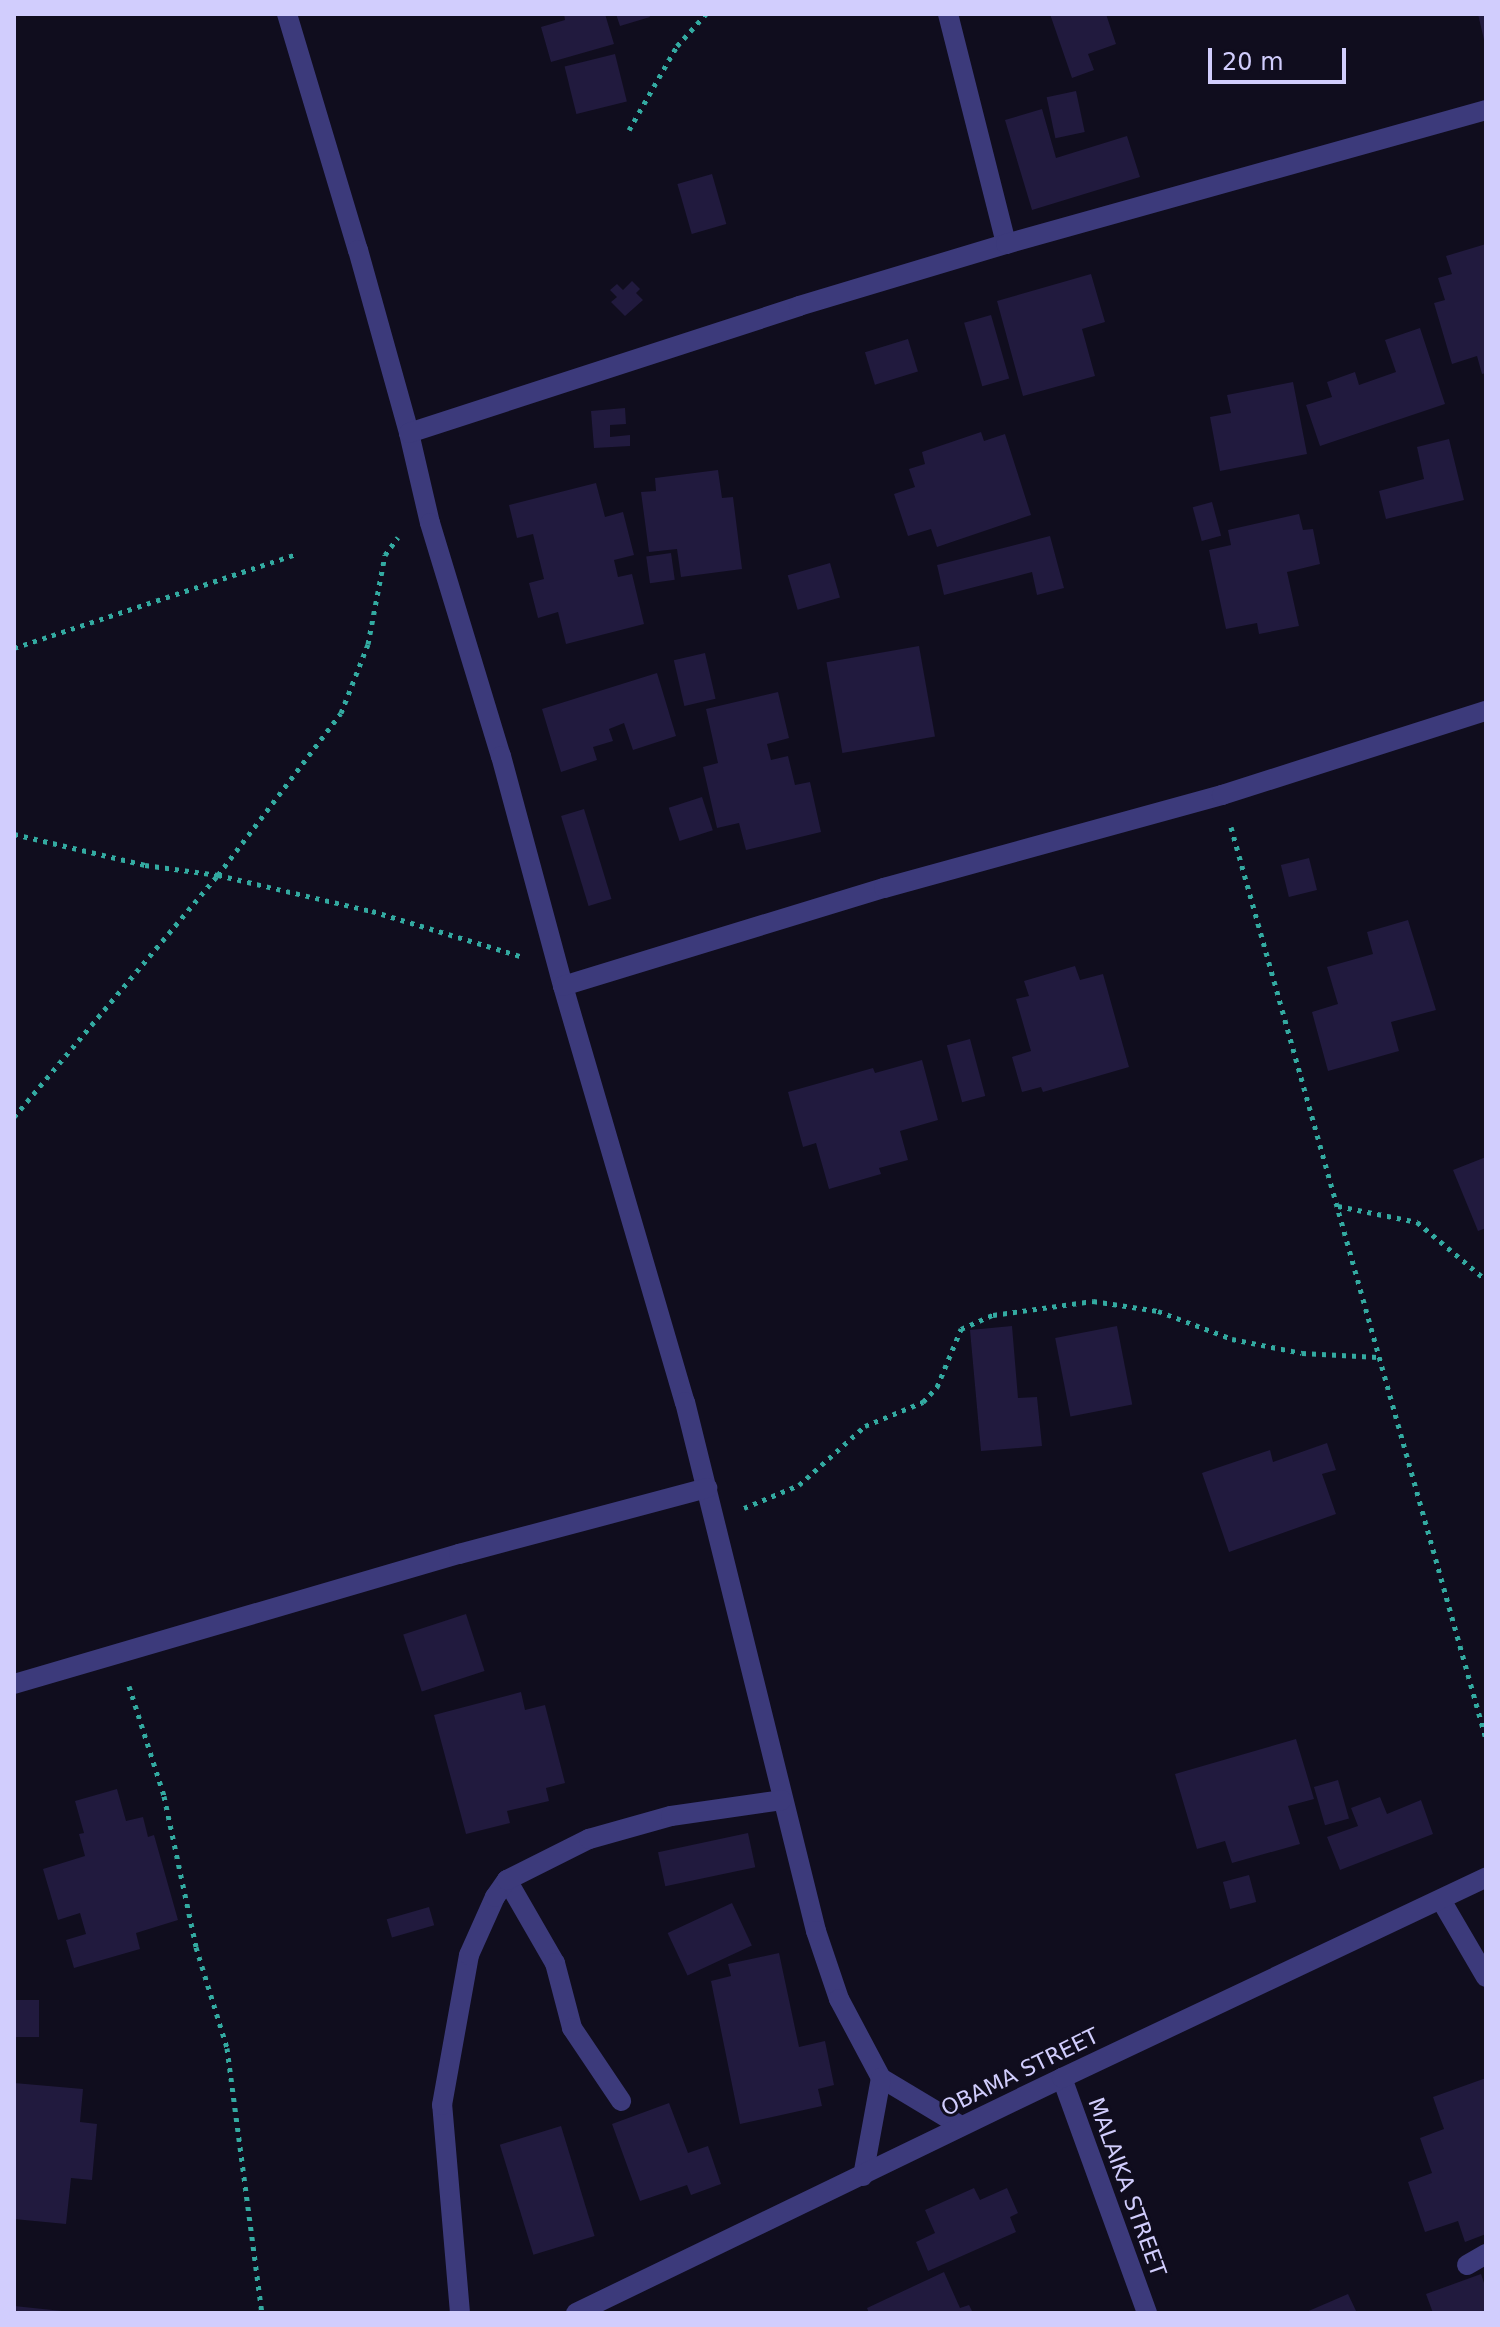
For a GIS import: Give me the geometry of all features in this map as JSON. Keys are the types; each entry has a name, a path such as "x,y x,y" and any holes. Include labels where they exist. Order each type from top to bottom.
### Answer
{"street":[{"path":"287,14 409,433 430,523 501,756 707,1488 816,1931 839,1999 881,2078 961,2126"},
{"path":"948,14 1006,244"},
{"path":"409,433 799,306 1006,244 1486,110"},
{"path":"561,978 1222,795 1486,711"},
{"path":"14,1684 459,1554 707,1488"},
{"path":"460,2313 442,2105 469,1955 482,1920 507,1880 589,1839 671,1816 782,1800"},
{"name":"OBAMA STREET","path":"576,2313 961,2126 1486,1878"},
{"path":"507,1880 555,1963 572,2028 621,2101"},
{"path":"1441,1900 1486,1977"},
{"path":"863,2176 881,2078"},
{"name":"MALAIKA STREET","path":"1062,2078 1147,2313"},
{"path":"1467,2265 1486,2254"}],"path":[{"path":"629,130 677,46 706,14"},
{"path":"14,1117 218,875 341,713 368,644 385,555 401,532"},
{"path":"14,648 296,554"},
{"path":"1222,795 1486,1739"},
{"path":"14,834 145,865 218,875 372,911 561,978"},
{"path":"1338,1206 1417,1222 1486,1280"},
{"path":"713,1518 799,1485 865,1426 923,1402 937,1387 961,1329 993,1315 1093,1301 1158,1311 1232,1339 1274,1348 1302,1353 1378,1357"},
{"path":"118,1654 164,1796 196,1947 227,2048 262,2313"}],"building":[{"path":"564,14 605,14 614,44 551,62 541,27 565,20"},
{"path":"616,14 649,14 650,17 620,26"},
{"path":"1050,14 1106,14 1116,44 1088,54 1094,70 1072,78"},
{"path":"1478,14 1486,14 1486,44 1485,44"},
{"path":"615,54 627,102 576,114 565,67"},
{"path":"1076,91 1085,132 1055,138 1047,97"},
{"path":"1042,109 1056,158 1127,136 1140,177 1032,210 1005,120"},
{"path":"712,174 726,224 692,234 677,184"},
{"path":"1486,244 1486,373 1482,374 1477,356 1452,364 1434,303 1445,300 1438,278 1452,274 1446,256"},
{"path":"1091,274 1105,322 1082,329 1095,376 1023,396 997,301"},
{"path":"632,281 640,289 636,293 643,300 625,316 611,302 617,297 610,290 617,284 623,290"},
{"path":"991,315 1009,378 982,386 964,323"},
{"path":"1420,328 1445,404 1320,446 1306,405 1332,397 1327,382 1355,372 1359,385 1396,372 1385,340"},
{"path":"908,339 918,372 875,385 865,352"},
{"path":"1293,382 1307,454 1220,471 1210,417 1231,413 1227,395"},
{"path":"625,408 626,424 610,425 610,437 630,435 630,446 594,448 591,411"},
{"path":"981,432 984,441 1005,434 1031,515 937,547 931,529 908,536 894,494 915,487 909,469 925,464 922,452"},
{"path":"1449,439 1464,500 1386,519 1379,491 1424,479 1417,447"},
{"path":"718,470 722,498 733,497 742,569 681,577 677,549 649,552 641,492 656,491 655,478"},
{"path":"596,483 605,517 623,512 634,555 614,560 618,577 632,574 644,624 566,644 558,612 538,618 529,583 544,579 533,534 517,538 509,505"},
{"path":"1212,502 1221,536 1202,541 1193,507"},
{"path":"1299,514 1303,530 1313,529 1320,564 1287,572 1299,626 1259,634 1257,623 1226,629 1209,550 1231,545 1228,530"},
{"path":"1050,536 1064,588 1037,595 1032,572 944,595 937,565"},
{"path":"671,553 675,580 650,583 646,556"},
{"path":"830,563 840,598 798,610 788,575"},
{"path":"919,646 935,737 842,753 826,662"},
{"path":"705,653 716,699 684,706 674,660"},
{"path":"657,673 676,736 633,750 624,723 609,729 613,741 593,747 597,760 561,772 542,709"},
{"path":"778,692 789,738 767,744 771,760 788,756 795,785 810,782 821,832 746,850 739,823 717,828 703,767 718,763 706,709"},
{"path":"702,797 713,830 680,841 669,808"},
{"path":"584,809 611,899 589,906 561,816"},
{"path":"1309,858 1317,890 1289,897 1281,865"},
{"path":"1408,920 1436,1010 1391,1022 1399,1051 1328,1071 1312,1012 1338,1004 1327,967 1373,954 1367,932"},
{"path":"1075,966 1080,980 1103,974 1129,1067 1043,1092 1041,1087 1022,1092 1012,1057 1031,1051 1016,999 1029,996 1024,981"},
{"path":"970,1039 985,1096 962,1102 947,1045"},
{"path":"922,1060 938,1120 900,1131 908,1160 879,1168 881,1174 829,1189 816,1143 803,1147 788,1092 873,1068 875,1073"},
{"path":"1486,1157 1486,1228 1478,1231 1453,1170"},
{"path":"1012,1326 1018,1398 1037,1397 1042,1446 981,1451 970,1330"},
{"path":"1117,1326 1132,1405 1070,1417 1055,1338"},
{"path":"1327,1443 1336,1470 1322,1474 1336,1514 1229,1552 1202,1473 1270,1450 1273,1462"},
{"path":"466,1614 485,1671 422,1691 403,1634"},
{"path":"521,1692 525,1710 545,1705 565,1783 546,1788 549,1801 507,1811 510,1823 466,1834 434,1715"},
{"path":"1296,1739 1314,1799 1288,1806 1300,1844 1232,1863 1225,1841 1197,1849 1175,1774"},
{"path":"1338,1780 1349,1818 1325,1825 1314,1787"},
{"path":"117,1789 126,1821 143,1817 148,1837 154,1835 178,1920 136,1933 140,1949 74,1968 66,1940 86,1934 80,1913 58,1920 43,1869 85,1856 79,1834 84,1833 75,1801"},
{"path":"1380,1797 1387,1814 1421,1800 1433,1834 1340,1870 1327,1837 1358,1826 1351,1808"},
{"path":"748,1833 755,1867 665,1886 658,1852"},
{"path":"1249,1875 1256,1902 1230,1909 1223,1882"},
{"path":"732,1903 752,1946 688,1976 668,1933"},
{"path":"429,1907 434,1925 392,1937 387,1919"},
{"path":"779,1953 799,2047 825,2041 834,2085 818,2089 822,2106 740,2124 711,1981 731,1976 728,1964"},
{"path":"14,2000 39,2000 39,2037 14,2037"},
{"path":"1486,2078 1486,2234 1465,2242 1458,2221 1425,2232 1408,2182 1432,2173 1420,2138 1444,2129 1433,2097"},
{"path":"14,2083 83,2089 80,2122 97,2124 92,2180 71,2178 66,2224 14,2219"},
{"path":"669,2103 688,2153 708,2146 721,2184 691,2195 687,2185 640,2201 612,2124"},
{"path":"561,2126 595,2236 533,2255 500,2145"},
{"path":"974,2188 980,2200 1007,2188 1018,2213 1010,2217 1016,2232 928,2271 916,2242 935,2233 925,2210"},
{"path":"944,2272 960,2308 969,2305 973,2313 869,2313 867,2308"},
{"path":"1481,2274 1486,2289 1486,2311 1433,2313 1426,2294"},
{"path":"1348,2294 1357,2313 1304,2313"},
{"path":"14,2306 62,2311 62,2313 14,2313"}]}
